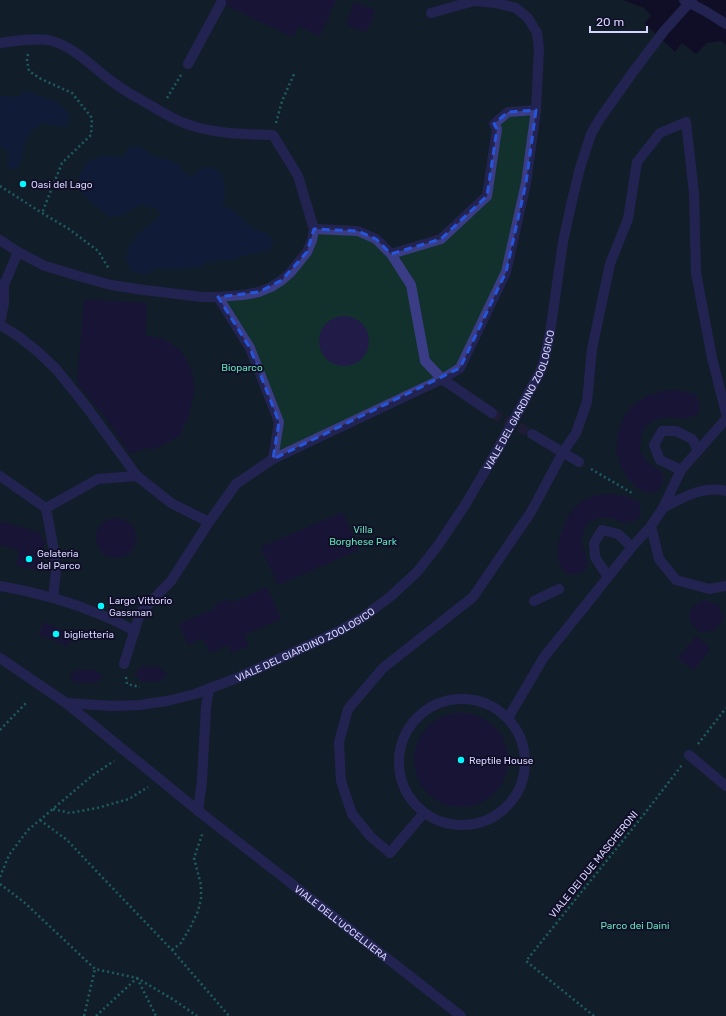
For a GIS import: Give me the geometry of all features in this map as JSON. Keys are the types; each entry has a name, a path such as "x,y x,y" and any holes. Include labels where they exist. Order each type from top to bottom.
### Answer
{"street":[{"path":"124,664 140,613 171,581 236,484 273,459 442,380 460,368 506,272 526,182 536,110 539,49 536,33 528,18 516,8 496,2 474,1 431,13"},
{"path":"689,1 726,24"},
{"name":"VIALE DEL GIARDINO ZOOLOGICO","path":"66,703 111,706 139,705 167,701 209,689 320,640 351,624 391,596 417,572 439,544 465,505 498,449 540,372 550,333 563,242 580,168 591,134 599,120 633,72 689,1"},
{"path":"188,64 221,3"},
{"path":"0,43 50,40 77,54 116,85 177,120 201,128 237,134 273,135 298,176 314,229 312,240 307,252 290,273 282,280 271,287 258,292 243,295 218,296 182,295 111,285 45,266 18,252 0,240"},
{"path":"391,254 441,239 487,196 497,129 494,124 508,112 536,110"},
{"path":"423,814 390,853 371,837 352,814 341,781 340,742 348,709 383,668 473,596 531,512 563,452 576,433 587,402 592,349 610,264 628,219 637,162 660,133 686,122 694,193 696,273 712,358 726,413"},
{"path":"314,229 358,231 376,239 391,254 411,285 425,361 442,380 492,413"},
{"path":"18,252 2,284 4,303 0,324 37,351 56,369 86,406 136,476 170,503 210,522"},
{"path":"218,296 250,348 279,422 273,459"},
{"path":"508,718 544,656 632,547 652,526 681,470 726,419"},
{"path":"681,470 660,460 654,445 662,431 676,431 692,439 698,450"},
{"path":"532,434 579,462"},
{"path":"0,476 46,508 56,571 53,598"},
{"path":"46,508 98,479 136,476"},
{"path":"662,508 699,491 726,491"},
{"path":"652,526 658,559 676,580 708,589 726,586"},
{"path":"608,577 595,557 594,543 602,530 618,534 632,547"},
{"path":"0,586 53,598 83,607 106,616 135,631"},
{"path":"534,601 559,589"},
{"path":"0,658 66,703"},
{"path":"198,811 202,781 206,707 209,689"},
{"path":"460,699 486,703 508,718 522,741 525,766 518,792 500,812 478,824 463,826 449,825 423,814 408,794 399,770 401,744 414,721 435,705 460,699"},
{"name":"VIALE DELL'UCCELLIERA","path":"66,703 198,811 461,1016"},
{"path":"689,756 726,786"}],"path":[{"path":"32,40 27,60 29,71 41,80 72,93 92,118 91,135 62,163 42,213"},
{"path":"160,111 188,64"},
{"path":"273,135 282,102 295,72"},
{"path":"0,186 69,229 98,251 111,272 111,285"},
{"path":"579,462 632,493"},
{"path":"0,730 26,703"},
{"name":"VIALE DEI DUE MASCHERONI","path":"594,1016 526,961 645,813 726,708"},
{"path":"0,877 9,855 28,830 93,775 126,752"},
{"path":"52,809 70,813 97,808 128,799 160,780"},
{"path":"40,820 67,840 172,950 229,1016"},
{"path":"172,950 181,943 198,911 201,899 201,885 194,858 204,829"},
{"path":"0,884 25,903 95,969 137,978 174,1000 197,1016"},
{"path":"84,1016 95,969"},
{"path":"96,1016 137,978"},
{"path":"137,978 156,1016"}],"highlighted area":[{"path":"536,110 526,183 506,272 460,368 273,459 279,422 250,348 218,297 259,292 282,280 307,252 314,229 358,231 376,239 391,254 441,239 487,196 497,129 494,124 508,112"}],"green space":[{"name":"Bioparco","path":"0,0 623,0 644,8 651,16 644,23 675,52 682,43 696,54 707,43 721,41 726,45 726,1016 0,1016"}],"water":[{"path":"26,91 56,101 70,115 66,127 43,123 34,129 27,137 22,159 16,170 7,166 9,154 0,146 0,96 18,97"},
{"path":"129,147 141,147 153,156 170,160 178,164 182,171 192,178 200,168 212,167 222,174 225,188 223,206 232,210 252,228 266,233 274,241 268,251 249,254 232,260 212,261 199,267 179,269 155,268 145,275 131,271 126,259 129,246 138,235 160,215 157,208 139,205 121,216 110,217 91,202 79,189 80,174 87,162 106,155 115,157 125,156"}],"building":[{"path":"214,0 336,0 320,36 298,26 293,37"},
{"path":"354,2 375,10 367,32 346,25"},
{"path":"84,299 147,303 145,335 164,339 181,351 193,373 194,392 189,415 179,436 150,451 149,447 130,454 106,418 77,383"},
{"path":"339,316 349,316 362,323 369,336 369,346 362,359 349,366 339,366 330,362 323,355 319,346 319,336 323,327 330,320"},
{"path":"678,390 695,394 700,405 697,415 684,419 669,417 655,420 645,426 641,436 640,450 646,461 663,474 663,483 658,491 650,493 640,490 629,480 621,467 616,450 621,424 625,415 632,406 647,396 662,391"},
{"path":"610,494 624,496 639,502 641,514 636,521 624,523 612,518 599,518 590,521 584,529 581,541 587,559 587,567 581,573 572,575 565,572 559,564 557,550 560,536 569,515 582,501 597,495"},
{"path":"343,512 359,550 278,585 261,547"},
{"path":"120,518 127,521 133,527 136,538 135,546 127,555 120,558 112,558 105,555 97,546 96,534 99,527 108,519"},
{"path":"0,521 39,532 45,542 39,570 16,566 19,550 0,545"},
{"path":"267,587 281,619 244,635 249,646 232,653 228,645 210,653 203,638 188,645 179,624 216,608 215,605 229,599 231,603"},
{"path":"704,600 718,604 723,619 714,631 699,632 689,620 691,608"},
{"name":"biglietteria","path":"44,622 73,634 68,646 39,635"},
{"path":"696,636 711,648 694,670 678,658"},
{"path":"140,667 158,667 167,674 160,682 142,682 135,675"},
{"path":"75,670 95,670 103,676 95,683 74,683 70,676"},
{"name":"Reptile House","path":"461,713 479,716 494,727 505,742 508,760 505,778 494,793 479,804 461,807 443,804 428,793 417,778 414,760 417,742 428,727 443,716"}],"tunnel":[{"path":"492,413 532,434"}],"place":[{"name":"Oasi del Lago","path":"23,184"},
{"name":"Gelateria del Parco","path":"29,559"},
{"name":"Largo Vittorio Gassman","path":"101,606"},
{"name":"biglietteria","path":"56,634"},
{"name":"Reptile House","path":"461,760"}],"park label":[{"name":"Villa Borghese Park","path":"363,534"},
{"name":"Parco dei Daini","path":"635,925"}]}
